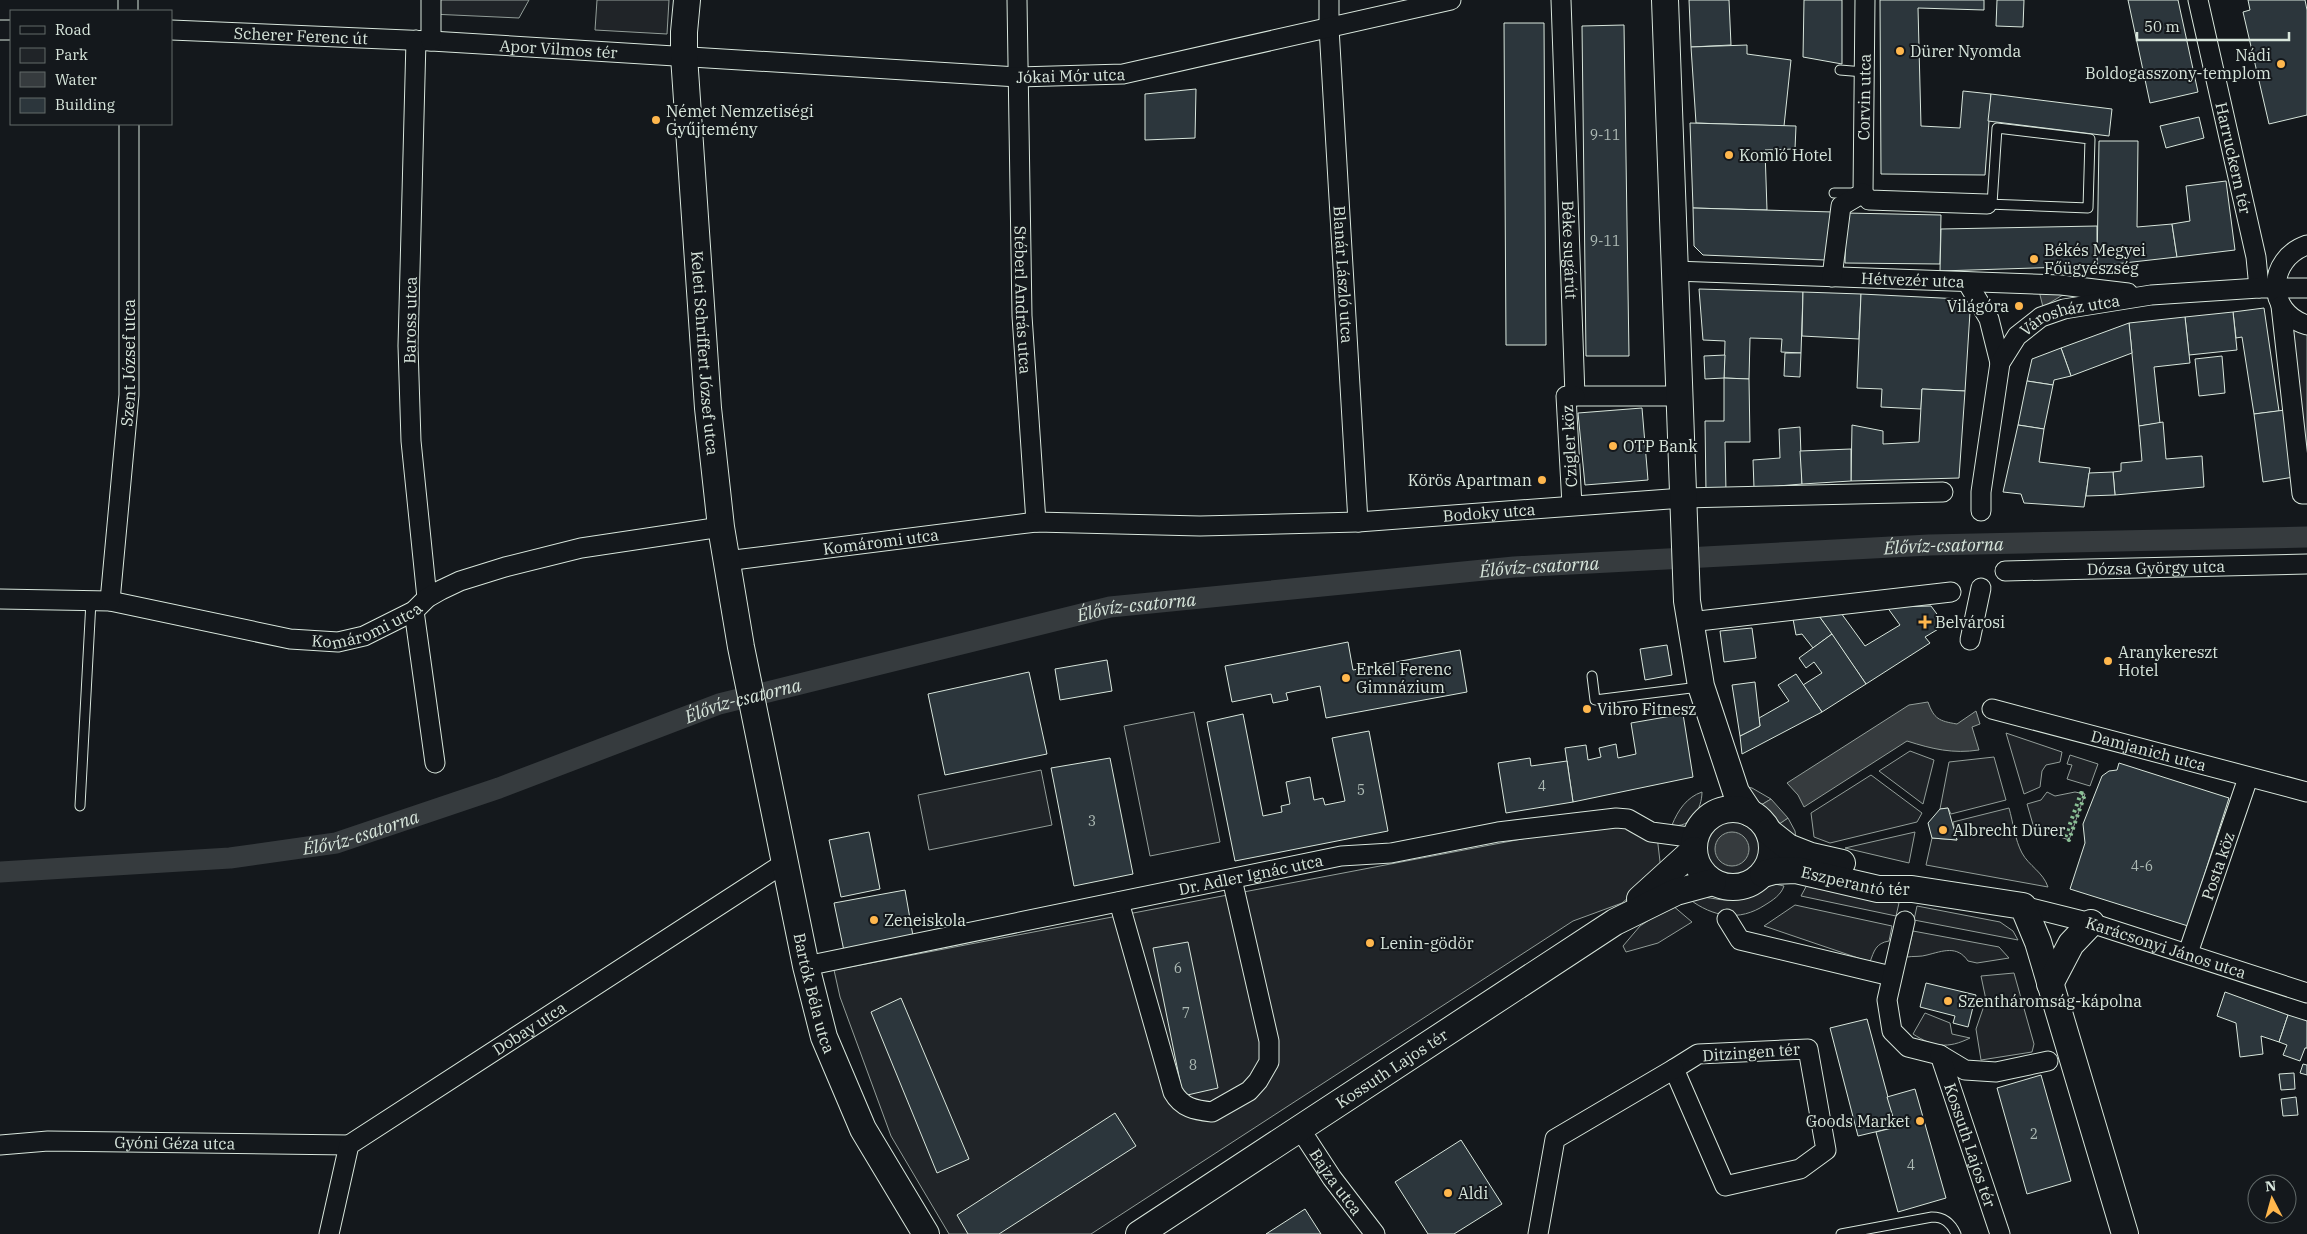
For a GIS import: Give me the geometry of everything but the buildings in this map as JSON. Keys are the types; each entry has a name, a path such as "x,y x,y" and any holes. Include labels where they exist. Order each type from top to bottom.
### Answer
{"street":[{"name":"Baross utca","path":"431,0 423,41 408,346 411,441 421,605 434,764"},
{"name":"Keleti Schriffert József utca","path":"687,0 684,56 708,408 726,561 741,647 759,731"},
{"name":"Stéberl András utca","path":"1017,0 1022,316 1036,522"},
{"name":"Blanár László utca","path":"1329,0 1329,28 1358,522"},
{"name":"Jókai Mór utca","path":"684,56 1018,77 1123,74 1451,0"},
{"name":"Béke sugárút","path":"1561,0 1575,396"},
{"path":"1665,0 1678,396 1688,611 1701,686 1716,772 1716,792 1700,835 1696,862 1702,872 1713,882 1731,888 1743,886 1754,882 1769,865 1772,853 1769,832 1762,822 1750,813 1736,792 1701,686"},
{"name":"Corvin utca","path":"1863,194 1865,0"},
{"name":"Harruckern tér","path":"2198,0 2256,257 2272,294 2305,494"},
{"name":"Scherer Ferenc út","path":"172,30 423,41"},
{"name":"Apor Vilmos tér","path":"423,41 684,56"},
{"name":"Szent József utca","path":"101,601 129,395 129,125"},
{"path":"1832,277 1840,206 1863,194 1869,200 1990,204"},
{"path":"2307,245 2288,256 2281,265 2272,294 2289,316 2307,325"},
{"name":"Hétvezér utca","path":"1674,271 2061,285 2151,295"},
{"path":"1967,282 1989,319 2000,363"},
{"name":"Városház utca","path":"1982,512 1981,492 2000,363 2017,336 2041,317 2064,309 2151,295 2272,294 2307,288"},
{"name":"Czigler köz","path":"1572,505 1566,396 1575,396"},
{"path":"1575,396 1678,396"},
{"name":"Bodoky utca","path":"1036,522 1200,526 1358,522 1683,498 1943,492"},
{"name":"Komáromi utca","path":"726,561 1036,522"},
{"name":"Komáromi utca","path":"0,599 101,601 290,639 327,643 338,642 364,636 460,581 580,548 721,526"},
{"name":"Dózsa György utca","path":"2005,571 2307,564"},
{"path":"1970,640 1981,588"},
{"path":"1688,611 1951,592"},
{"name":"Damjanich utca","path":"1992,709 2307,792"},
{"name":"Bartók Béla utca","path":"759,731 806,966 824,1037 863,1129 926,1234"},
{"name":"Posta köz","path":"2188,953 2248,778"},
{"path":"1700,835 1725,810 1734,809 1750,813"},
{"name":"Dr. Adler Ignác utca","path":"806,966 1341,856 1391,854 1498,832 1599,820 1628,819 1651,832 1700,835"},
{"name":"Eszperantó tér","path":"1769,832 1788,847 1812,856 1881,872 1912,889"},
{"name":"Kossuth Lajos tér","path":"1616,922 1700,835"},
{"name":"Dobay utca","path":"349,1145 786,862"},
{"name":"Eszperantó tér","path":"1763,874 1774,871 1796,870 1878,889 1912,889"},
{"path":"1119,902 1173,1092 1178,1102 1186,1106 1212,1112 1249,1091 1269,1062 1269,1041 1232,879"},
{"name":"Kossuth Lajos tér","path":"1139,1234 1616,922 1676,892 1713,882"},
{"path":"1912,889 2024,906 2038,942 2125,1234"},
{"name":"Karácsonyi János utca","path":"2024,906 2091,923 2307,993"},
{"path":"1727,919 1740,940 1891,976"},
{"name":"Kossuth Lajos tér","path":"1905,921 1887,1000 1892,1030 1908,1047 1940,1055 1966,1070 1973,1071 1996,1072 2048,1061"},
{"path":"2050,984 2071,944 2091,923"},
{"name":"Ditzingen tér","path":"1808,1049 1826,1150 1800,1169 1725,1186 1674,1068 1698,1054 1808,1049"},
{"name":"Kossuth Lajos tér","path":"1940,1055 2000,1234"},
{"path":"1538,1234 1555,1139 1674,1068"},
{"name":"Bajza utca","path":"1300,1129 1332,1178 1375,1234"},
{"name":"Gyóni Géza utca","path":"0,1145 48,1141 349,1145"},
{"path":"329,1234 349,1145"}],"lane":[{"path":"1840,70 1864,72"},
{"path":"1997,128 2090,138 2088,208 1990,204 1997,128"},
{"path":"1834,193 1863,194"},
{"path":"80,806 101,601"},
{"path":"1592,676 1595,700 1701,686"},
{"path":"1842,1234 1932,1217 1943,1218 1954,1228 1956,1234"}],"green space":[{"path":"431,0 529,0 519,18 431,14"},
{"path":"597,0 669,0 667,34 595,30"},
{"path":"2289,316 2307,325 2307,494"},
{"path":"1194,712 1220,842 1150,856 1124,726"},
{"path":"2006,733 2062,752 2060,762 2046,765 2042,771 2040,787 2024,794"},
{"path":"1910,751 1934,760 1923,804 1879,771"},
{"path":"2070,755 2098,764 2090,786 2067,779 2072,765 2067,764"},
{"path":"1994,757 2006,800 1951,814 1948,808 1940,809 1949,762"},
{"path":"1041,770 1052,825 929,850 918,795"},
{"path":"1871,775 1922,813 1917,822 1830,843 1814,837 1811,813"},
{"path":"1742,786 1752,788 1771,799 1761,805 1756,803"},
{"path":"1702,792 1698,811 1690,821 1685,824 1672,825 1684,805 1692,797"},
{"path":"2047,792 2055,796 2075,792 2085,794 2069,840 2034,828 2027,804 2041,800"},
{"path":"2009,808 2022,853 2043,877 2048,887 1926,865 1932,838 1957,840 1953,822"},
{"path":"1788,818 1795,831 1796,839 1779,824"},
{"path":"1726,820 1738,820 1753,828 1761,843 1761,855 1753,870 1738,878 1726,878 1711,870 1703,855 1703,843 1711,828"},
{"path":"1611,822 1657,836 1661,870 1622,903 1573,921 1091,1234 949,1234 891,1136 840,997 834,970"},
{"path":"1915,832 1909,863 1845,848"},
{"path":"1808,883 1899,903 1896,916 1801,896"},
{"path":"1775,884 1784,886 1779,895 1765,905 1746,914 1726,915 1717,913 1707,910 1689,899 1706,897 1737,900"},
{"path":"1672,905 1692,922 1658,943 1626,952 1623,946 1640,926"},
{"path":"1795,905 1892,926 1889,941 1878,946 1870,962 1764,926"},
{"path":"1917,906 2000,922 2013,931 2018,940 1914,920"},
{"path":"1913,931 1999,947 2009,958 1977,963 1968,961 1959,953 1949,950 1907,957"},
{"path":"2014,973 2034,1044 2032,1052 1981,1060 1976,1029 1986,1000 1981,976"},
{"path":"1925,1013 1950,1023 1952,1034 1970,1038 1948,1045 1927,1042 1913,1034"}],"water":[{"path":"2039,291 2070,293 2043,307"},
{"path":"1928,702 1935,716 1951,723 1957,724 1976,711 1980,724 1972,727 1979,750 1943,750 1907,741 1804,807 1798,795 1787,783 1909,705"},
{"path":"1771,799 1788,818 1779,824 1761,805"},
{"path":"1732,832 1739,833 1744,837 1748,842 1748,856 1744,861 1739,865 1732,866 1725,865 1720,861 1716,856 1715,849 1716,842 1720,837 1725,833"}],"waterway":[{"name":"Élővíz-csatorna","path":"0,872 230,858 336,843 499,788 719,704 1110,607 1514,567 1929,545 2307,537"}],"hedge":[{"path":"2081,793 2085,794 2069,840 2065,838 2081,793"}],"place":[{"name":"Dürer Nyomda","path":"1900,51"},
{"name":"Nádi Boldogasszony-templom","path":"2281,64"},
{"name":"Német Nemzetiségi Gyűjtemény","path":"656,120"},
{"name":"Komló Hotel","path":"1729,155"},
{"name":"Békés Megyei Főügyészség","path":"2034,259"},
{"name":"Világóra","path":"2019,306"},
{"name":"OTP Bank","path":"1613,446"},
{"name":"Körös Apartman","path":"1542,480"},
{"name":"Belvárosi","path":"1925,622"},
{"name":"Aranykereszt Hotel","path":"2108,661"},
{"name":"Erkel Ferenc Gimnázium","path":"1346,678"},
{"name":"Vibro Fitnesz","path":"1587,709"},
{"name":"Albrecht Dürer","path":"1943,830"},
{"name":"Zeneiskola","path":"874,920"},
{"name":"Lenin-gödör","path":"1370,943"},
{"name":"Szentháromság-kápolna","path":"1948,1001"},
{"name":"Goods Market","path":"1920,1121"},
{"name":"Aldi","path":"1448,1193"}]}
